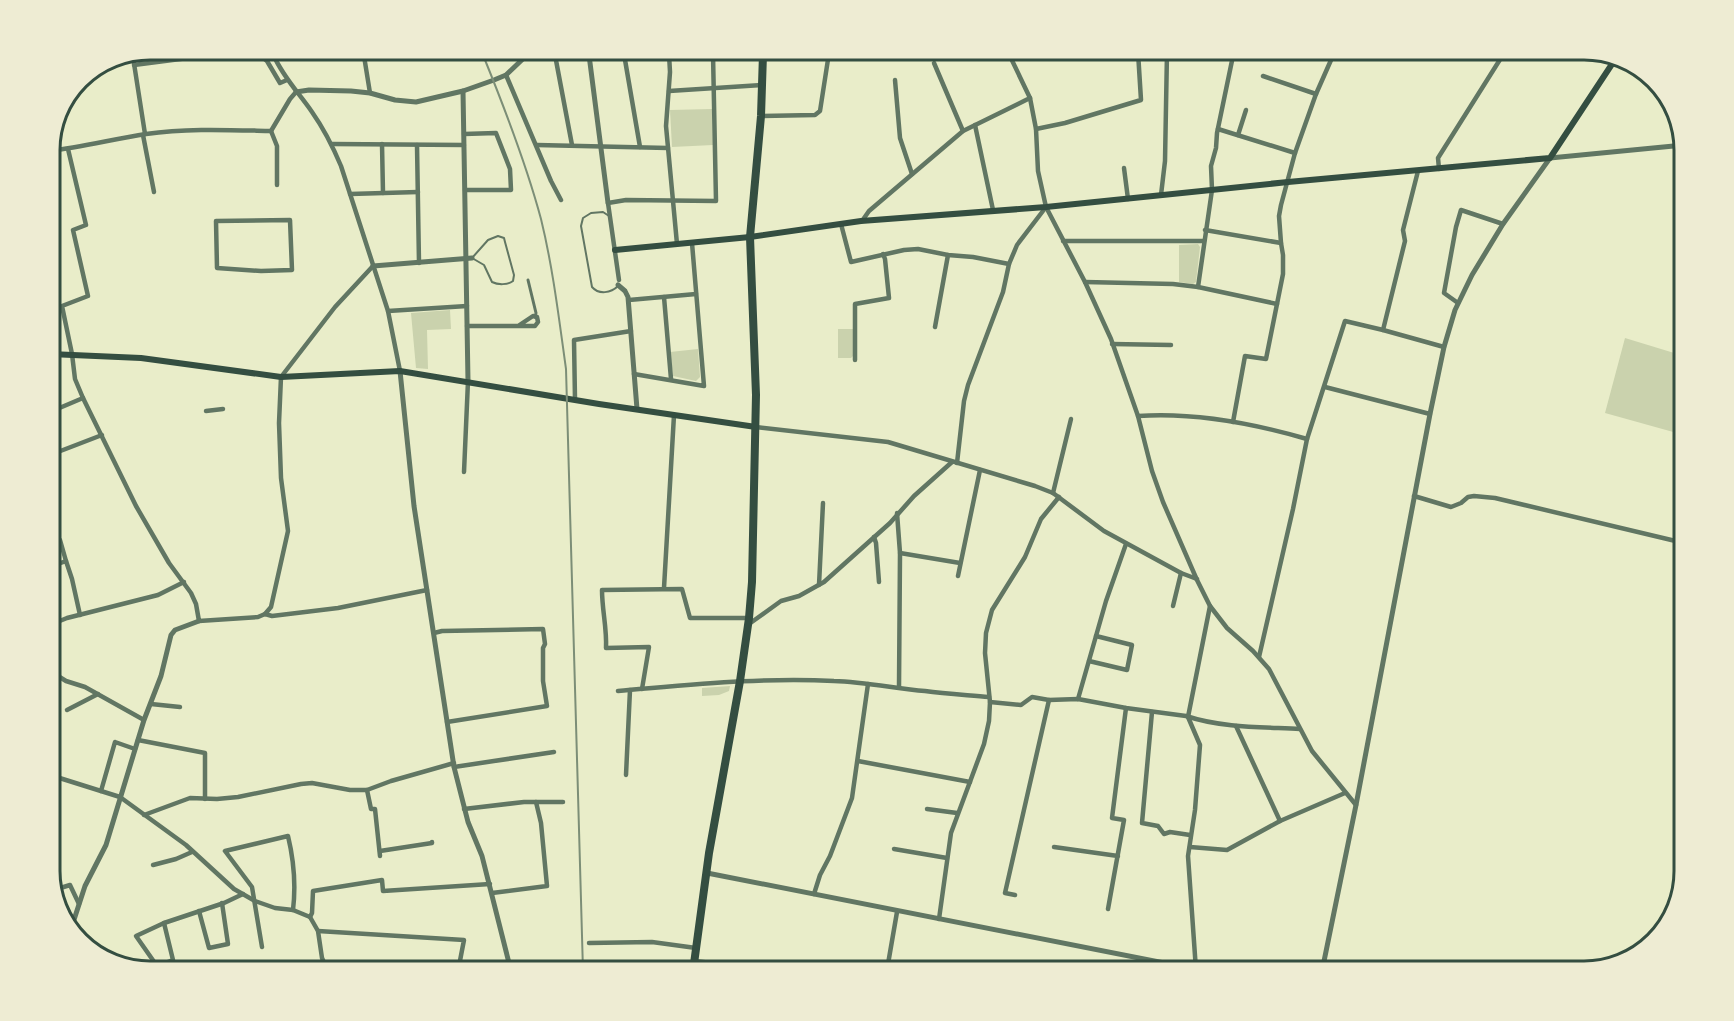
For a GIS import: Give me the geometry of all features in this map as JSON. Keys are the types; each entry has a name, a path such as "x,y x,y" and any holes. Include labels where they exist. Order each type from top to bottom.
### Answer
{"highway":[{"path":"694,961 740,681 752,582 756,395 750,237 761,116 763,60"}],"main road":[{"path":"615,250 750,237 861,221 1046,207 1550,158 1612,65"},
{"path":"60,354 141,358 281,376 400,371 756,427"}],"street":[{"path":"134,65 173,60"},
{"path":"266,60 280,82 286,80"},
{"path":"276,60 286,80 313,113 342,166 388,311 400,371 414,506 454,765 468,822 482,855 509,961"},
{"path":"365,60 370,93"},
{"path":"271,131 296,92 309,90 370,93 395,100 416,102 463,91 506,75 521,60"},
{"path":"556,60 572,145"},
{"path":"590,60 619,283 629,300 637,409"},
{"path":"625,60 640,147"},
{"path":"669,60 666,124 677,244"},
{"path":"608,203 626,200 716,201 713,60"},
{"path":"761,116 817,114 820,111 827,60"},
{"path":"1012,60 1030,98 1036,129 1038,171 1046,207 1085,282 1112,344 1138,416 1152,471 1163,502 1197,580 1210,606 1227,628 1269,669 1318,760 1356,805"},
{"path":"1036,129 1065,123 1141,100 1138,60"},
{"path":"1161,195 1165,161 1167,60"},
{"path":"1198,287 1212,190 1211,166 1232,60"},
{"path":"1233,422 1245,356 1266,359 1283,274 1279,216 1295,153 1331,60"},
{"path":"1439,169 1438,158 1500,60"},
{"path":"134,62 153,192"},
{"path":"934,63 963,131"},
{"path":"506,75 561,200"},
{"path":"1263,76 1316,94"},
{"path":"895,80 900,138 912,174"},
{"path":"669,91 762,85"},
{"path":"896,88 903,86"},
{"path":"463,91 469,259 468,381 464,472"},
{"path":"861,221 868,211 963,131 1030,98"},
{"path":"1238,135 1246,110"},
{"path":"975,125 993,210"},
{"path":"60,150 171,131 236,129 271,131"},
{"path":"1218,129 1295,153"},
{"path":"271,131 277,146 277,185"},
{"path":"464,134 496,133 510,169 511,190 465,190"},
{"path":"332,144 464,146"},
{"path":"382,144 383,193"},
{"path":"417,145 419,262"},
{"path":"537,145 668,148"},
{"path":"1324,961 1430,414 1444,347 1458,303 1503,224 1550,158 1674,146"},
{"path":"68,149 86,225 73,230 88,296 62,306 75,379 139,512 169,563 191,593 199,621"},
{"path":"1124,168 1128,199"},
{"path":"1383,330 1405,241 1402,230 1418,171"},
{"path":"350,194 417,192"},
{"path":"642,689 649,647 606,648 607,631 602,590 682,589 690,618 749,621 781,601 799,596 824,582 954,462 968,385 1003,292 1009,264 1023,236 1046,207"},
{"path":"1458,303 1444,293 1461,210 1503,224"},
{"path":"290,220 292,270 261,271 217,268 216,221 290,220"},
{"path":"841,224 851,262 918,249 1009,264"},
{"path":"1205,230 1281,243"},
{"path":"1063,241 1204,241"},
{"path":"634,374 704,386 692,243"},
{"path":"855,360 855,304 889,298 883,254"},
{"path":"935,327 948,255"},
{"path":"74,919 85,886 106,845 144,720 161,676 171,635 175,630 199,621 258,617 265,614 271,607 288,531 281,478 279,423 281,376 335,307 373,266 469,259"},
{"path":"467,326 535,326 538,322 528,280"},
{"path":"1085,282 1198,287 1277,304"},
{"path":"629,300 696,294"},
{"path":"664,297 671,379"},
{"path":"388,311 467,306"},
{"path":"518,326 535,316"},
{"path":"1259,657 1307,439 1345,321 1444,347"},
{"path":"575,400 574,340 631,331"},
{"path":"1112,344 1171,345"},
{"path":"1325,387 1430,414"},
{"path":"60,408 83,398"},
{"path":"206,411 223,409"},
{"path":"663,588 674,415"},
{"path":"1138,416 1190,415 1284,432 1307,439"},
{"path":"1053,493 1071,419"},
{"path":"756,427 888,442 1053,493 1104,531 1197,580"},
{"path":"60,451 102,435"},
{"path":"958,576 980,470"},
{"path":"1414,496 1450,507 1474,496 1495,498 1674,541"},
{"path":"939,919 951,833 984,744 990,700 986,666 986,633 992,610 1025,557 1041,519 1059,497"},
{"path":"819,585 823,503"},
{"path":"897,513 900,552 899,687"},
{"path":"874,537 876,543 875,570 879,582"},
{"path":"60,540 80,615"},
{"path":"1078,699 1106,601 1126,544"},
{"path":"900,552 960,563"},
{"path":"60,563 66,561"},
{"path":"1173,606 1172,595 1181,573"},
{"path":"60,622 158,595 184,582"},
{"path":"265,614 272,616 338,608 427,590"},
{"path":"1195,961 1188,866 1200,746 1188,717 1210,606"},
{"path":"434,633 543,629 545,644 543,681 547,706 447,722"},
{"path":"1089,661 1127,670 1132,645 1096,636"},
{"path":"60,677 85,687 144,720"},
{"path":"618,691 740,681 809,680 899,687 1021,705 1032,697 1049,700 1078,699 1236,726 1300,729"},
{"path":"814,894 852,798 868,684"},
{"path":"626,774 630,690"},
{"path":"67,710 98,694"},
{"path":"1015,895 1005,893 1049,700"},
{"path":"151,704 180,707"},
{"path":"1108,909 1125,820 1112,818 1126,708"},
{"path":"1152,712 1142,823 1158,826 1164,834 1170,832 1190,835"},
{"path":"1236,726 1280,821"},
{"path":"138,740 205,753 205,799"},
{"path":"101,791 115,742 135,749"},
{"path":"144,815 190,798 238,797 312,783 350,790 367,790 391,781 454,765 554,752"},
{"path":"858,761 970,782"},
{"path":"60,778 120,797 217,874 255,901 275,908 293,910 310,917 318,931 323,961"},
{"path":"367,790 371,809 375,809 380,854 432,842"},
{"path":"1190,847 1227,850 1280,821 1345,793"},
{"path":"464,809 536,802 564,802"},
{"path":"492,892 547,886 541,823 536,802"},
{"path":"927,809 957,813"},
{"path":"262,947 252,887 225,850 288,836 294,863 293,910"},
{"path":"1054,847 1118,856"},
{"path":"894,849 947,858"},
{"path":"153,866 192,852"},
{"path":"707,873 1147,961"},
{"path":"310,917 313,891 328,888 382,880 383,891 490,884"},
{"path":"62,888 70,885 79,904"},
{"path":"154,961 136,936 164,923 243,894"},
{"path":"199,911 209,948 228,944 222,903"},
{"path":"889,961 897,912"},
{"path":"164,923 173,960 170,961"},
{"path":"318,931 464,940 460,961"},
{"path":"589,943 651,942 696,948"}],"lane":[{"path":"602,212 608,203"},
{"path":"611,218 602,212 588,214 582,222 590,283 594,290 611,291 619,283"},
{"path":"501,236 505,242 514,275 513,281 510,284 495,284 490,279 484,265 469,259 488,240 501,236"}],"green space":[{"path":"712,109 713,145 672,147 670,110"},
{"path":"1198,244 1200,247 1196,282 1193,284 1179,282 1179,245"},
{"path":"450,310 451,329 427,330 428,369 416,368 411,313"},
{"path":"838,329 853,329 853,356 851,358 838,358"},
{"path":"1625,338 1674,353 1674,432 1605,413"},
{"path":"698,349 700,377 696,381 673,376 670,352"},
{"path":"730,686 729,691 719,695 702,696 702,688"}],"railway":[{"path":"485,60 515,136 541,219 566,369 583,961"}]}
